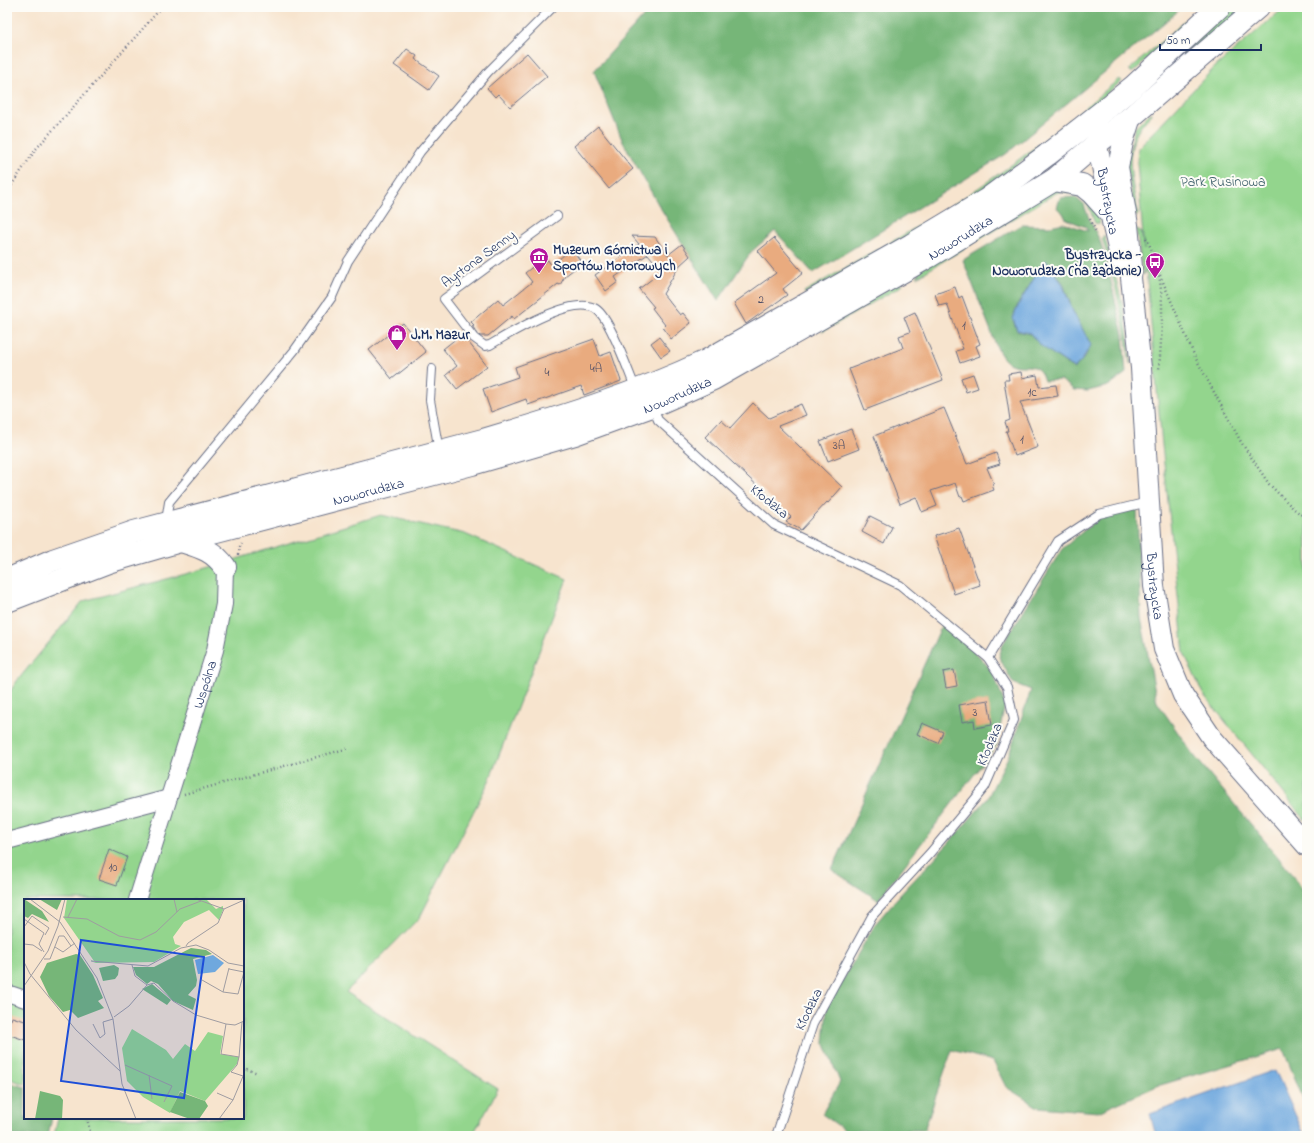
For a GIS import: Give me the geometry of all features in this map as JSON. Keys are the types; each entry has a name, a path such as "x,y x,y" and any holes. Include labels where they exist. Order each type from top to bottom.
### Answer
{"main road":[{"name":"Noworudzka","path":"7,580 53,560 134,532 534,425 636,391 706,361 911,245 986,200 1134,86 1219,7"},
{"name":"Noworudzka","path":"7,601 108,562 181,541 472,464 575,434 652,406 713,379 928,257 1054,180 1096,144 1131,117 1258,7"},
{"path":"1054,180 1082,186 1092,193 1100,215"},
{"path":"225,567 229,539 242,525"},
{"path":"181,541 199,546 212,553 219,558 225,567"}],"street":[{"path":"1067,139 1096,144 1107,108"},
{"name":"Bystrzycka","path":"1131,117 1118,167 1128,225 1132,267 1131,278 1141,368 1154,586 1164,649 1183,695 1212,738 1307,846"},
{"name":"Bystrzycka","path":"1096,144 1118,167"},
{"name":"Bystrzycka","path":"1096,144 1102,166 1100,215 1122,264 1131,278"},
{"name":"Wspólna","path":"137,899 215,650 224,604 225,567"},
{"path":"7,841 168,798"},
{"path":"7,993 24,999"}],"lane":[{"path":"165,524 170,502 294,351 332,297 348,261 420,152 488,72 553,7"},
{"name":"Ayrtona Senny","path":"557,216 444,299 474,338 485,346 490,345 553,311 583,305 596,308 605,318 636,391"},
{"path":"432,369 430,400 439,451"},
{"name":"Kłodzka","path":"652,406 658,420 774,525 900,585 988,658 1007,687 1014,720 985,787 930,853 872,916 813,1024 776,1136"},
{"path":"988,658 1058,541 1099,514 1150,503"}],"path":[{"path":"7,192 36,149 162,7"},
{"path":"1096,232 1100,215"},
{"path":"1145,235 1153,250 1163,305 1159,373"},
{"path":"1158,271 1195,357 1241,442 1269,484 1294,509 1307,519"},
{"path":"168,798 348,748"},
{"path":"244,1068 258,1073"},
{"path":"87,1119 91,1136"}],"green space":[{"path":"652,7 1177,7 1177,12 1006,154 813,273 775,231 751,252 718,301 658,204 623,142 594,71"},
{"path":"1201,7 1206,7 1133,72 1130,72 1129,70"},
{"path":"1229,7 1245,7 1149,92 1145,89"},
{"name":"Park Rusinowa","path":"1285,7 1307,7 1307,822 1203,694 1184,653 1162,445 1146,269 1143,275 1136,229 1141,232 1144,250 1137,162 1138,148 1214,68"},
{"path":"1119,79 1122,81 1083,114 986,188 948,213 805,294 804,292 920,225 987,182 1038,145"},
{"path":"1151,112 1151,115 1141,126 1131,150 1131,174 1138,214 1136,217 1126,164 1135,128"},
{"path":"1075,188 1096,212 1100,224 1095,223 1089,207 1084,200 1069,193 1058,192 917,277 920,270 1052,189"},
{"path":"1075,197 1084,205 1100,241 1107,264 1123,335 1126,373 1108,386 1088,391 1074,390 1061,380 1044,381 1041,373 1037,369 1010,364 1002,357 963,260 1021,225 1050,226 1064,223 1088,231 1086,227 1066,219 1063,213 1057,208 1060,198","holes":["1046,260 1063,283 1073,311 1091,345 1085,357 1074,369 1040,345 1030,334 1017,331 1012,318 1019,302"]},
{"path":"1104,235 1124,315 1130,364 1118,300 1102,238"},
{"path":"898,283 903,285 822,332 825,326"},
{"path":"1137,509 1141,618 1157,702 1192,753 1283,863 1307,895 1307,1108 1283,1049 1157,1086 1098,1112 1038,1107 1006,1087 993,1061 952,1050 924,1130 846,1131 822,1114 840,1082 824,1042 827,1007 876,923 987,799 1008,757 1031,690 1013,683 999,657 1003,644 1062,549 1100,517"},
{"path":"381,515 465,534 567,579 489,781 420,917 346,992 498,1089 472,1136 54,1136 58,1119 244,1119 244,899 24,899 24,1084 7,1078 7,696 17,681 83,601 197,571"},
{"path":"945,618 993,672 1005,705 996,746 878,900 832,870"},
{"path":"7,1082 24,1087 24,1119 52,1119 48,1136 7,1136"}],"water":[{"path":"1045,260 1062,283 1073,312 1091,345 1081,361 1074,368 1040,345 1030,333 1017,330 1013,318 1020,302"},
{"path":"1275,1070 1305,1136 1156,1136 1150,1114"}],"building":[{"path":"407,49 417,56 415,59 439,76 429,90 394,65"},
{"path":"527,53 547,76 510,107 498,94 495,97 487,88"},
{"path":"598,126 633,169 609,189 574,146"},
{"path":"632,236 655,237 668,255 682,244 690,256 679,266 663,294 680,315 683,313 691,323 671,339 663,327 665,325 652,308 654,307 639,289 662,271 648,254 615,277 618,282 606,291 595,275 639,244"},
{"path":"774,238 803,273 783,289 787,295 746,324 734,303 776,273 758,251"},
{"path":"572,249 582,263 565,276 560,285 558,284 514,319 512,316 488,336 480,336 478,334 471,322 498,299 503,305 532,282 525,273 541,260 544,263 548,260 551,265"},
{"path":"955,287 959,298 962,296 980,344 976,346 980,356 960,363 956,351 963,349 947,304 939,306 935,294"},
{"path":"915,312 943,380 865,410 849,369 903,348 899,336 910,332 904,317"},
{"name":"J.M. Mazur","path":"403,323 426,352 392,379 369,350"},
{"path":"463,333 464,334 462,334 487,366 457,389 446,375 457,366 443,349"},
{"path":"659,337 670,351 661,357 651,343"},
{"path":"594,339 600,356 611,352 621,381 584,395 581,386 528,405 526,399 491,412 483,389 518,377 515,367"},
{"path":"1021,372 1022,378 1037,375 1039,387 1056,385 1058,396 1020,402 1038,447 1015,456 1006,431 1008,431 1005,422 1010,420 1004,380 1009,380 1008,374"},
{"path":"973,374 978,388 966,392 961,378"},
{"path":"753,403 769,418 801,404 806,415 778,426 842,487 801,530 786,522 791,517 705,437 721,420 730,428"},
{"path":"944,408 967,464 996,453 1000,464 987,468 994,484 992,485 994,490 964,501 962,496 960,497 955,483 931,491 937,506 922,512 916,497 900,504 874,436"},
{"path":"851,429 859,449 828,461 820,441"},
{"path":"870,516 892,527 884,544 862,532"},
{"path":"959,528 980,585 954,594 934,536"},
{"path":"954,670 957,686 946,688 943,672"},
{"path":"988,700 992,725 975,728 974,720 962,722 959,705"},
{"path":"922,723 943,732 938,743 917,734"},
{"path":"109,849 127,857 117,885 99,879"},
{"path":"12,1017 24,1021 24,1040 7,1034 7,1019 11,1020"}],"place":[{"name":"Muzeum Górnictwa i Sportów Motorowych","path":"539,274"},
{"name":"Bystrzycka - Noworudzka (na żądanie)","path":"1155,279"},
{"name":"J.M. Mazur","path":"397,351"}]}
